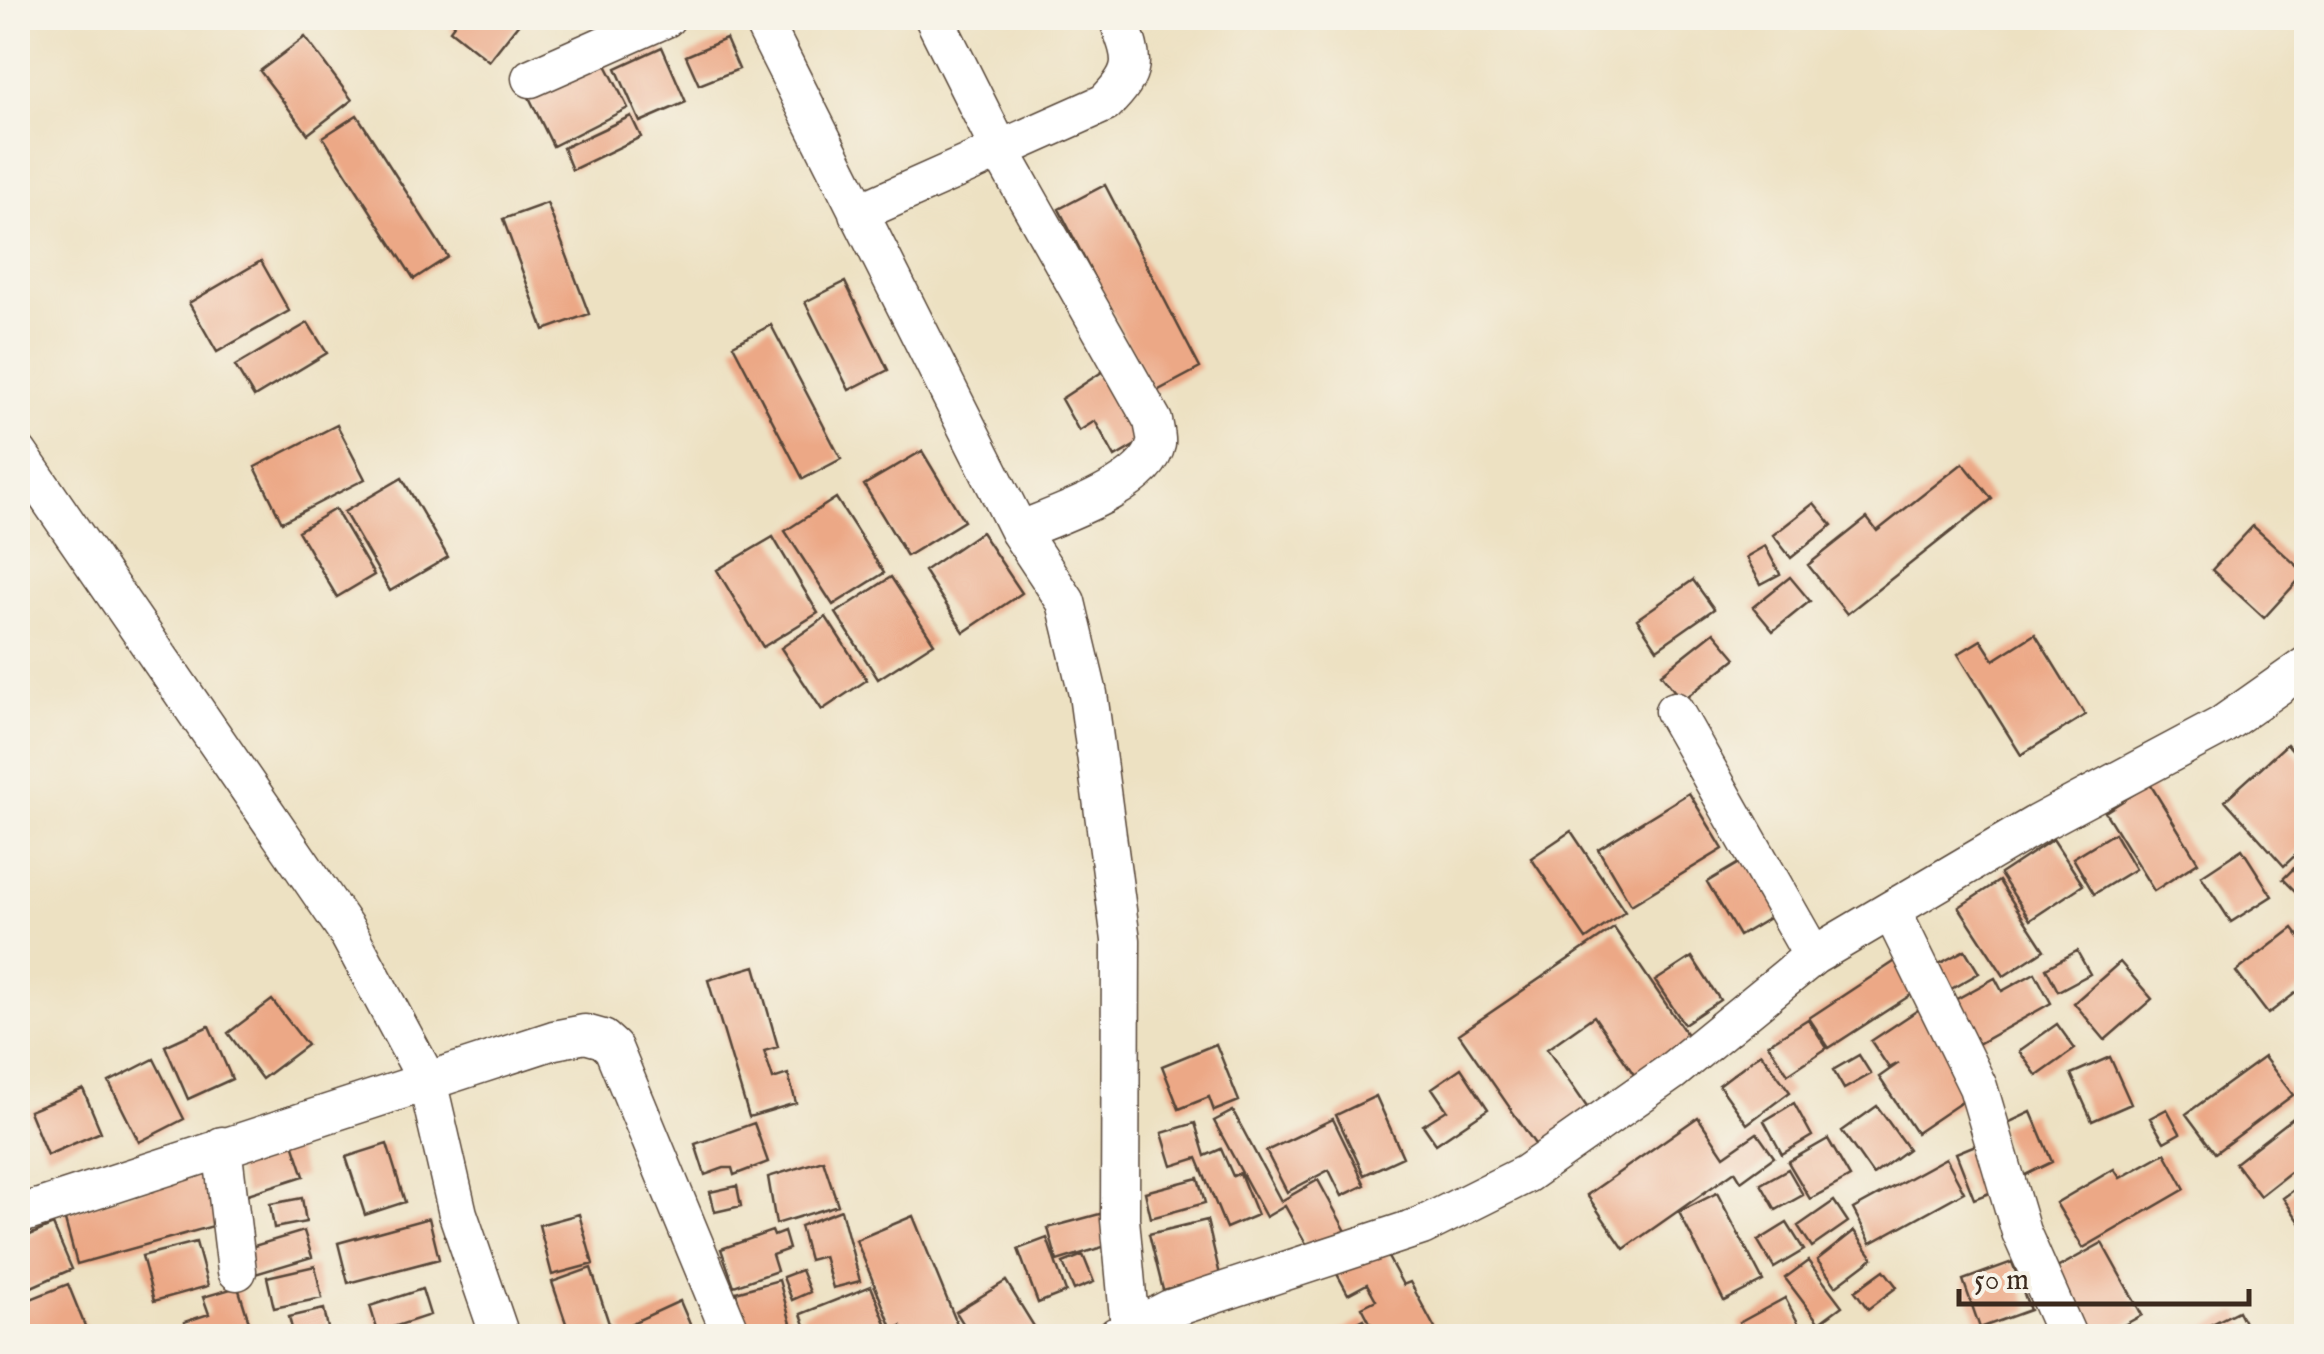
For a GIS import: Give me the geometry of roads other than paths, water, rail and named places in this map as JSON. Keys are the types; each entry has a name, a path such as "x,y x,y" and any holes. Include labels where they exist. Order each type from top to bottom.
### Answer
{"street":[{"path":"532,78 666,18"},
{"path":"761,18 1019,531 1066,602 1088,694 1121,940 1123,1332 1209,1296 1388,1239 1526,1174 1671,1072 1814,956 2037,824 2221,726 2306,666"},
{"path":"934,18 1000,150 1153,420 1156,443 1142,470 1082,506 1019,531"},
{"path":"858,213 1106,102 1127,81 1132,57 1118,18"},
{"path":"18,453 347,931 427,1080 458,1214 500,1336"},
{"path":"1674,712 1814,956"},
{"path":"1891,910 1978,1087 2021,1232 2067,1336"},
{"path":"18,1216 427,1080 554,1040 586,1034 603,1039 613,1048 732,1336"},
{"path":"222,1146 237,1271"}]}
